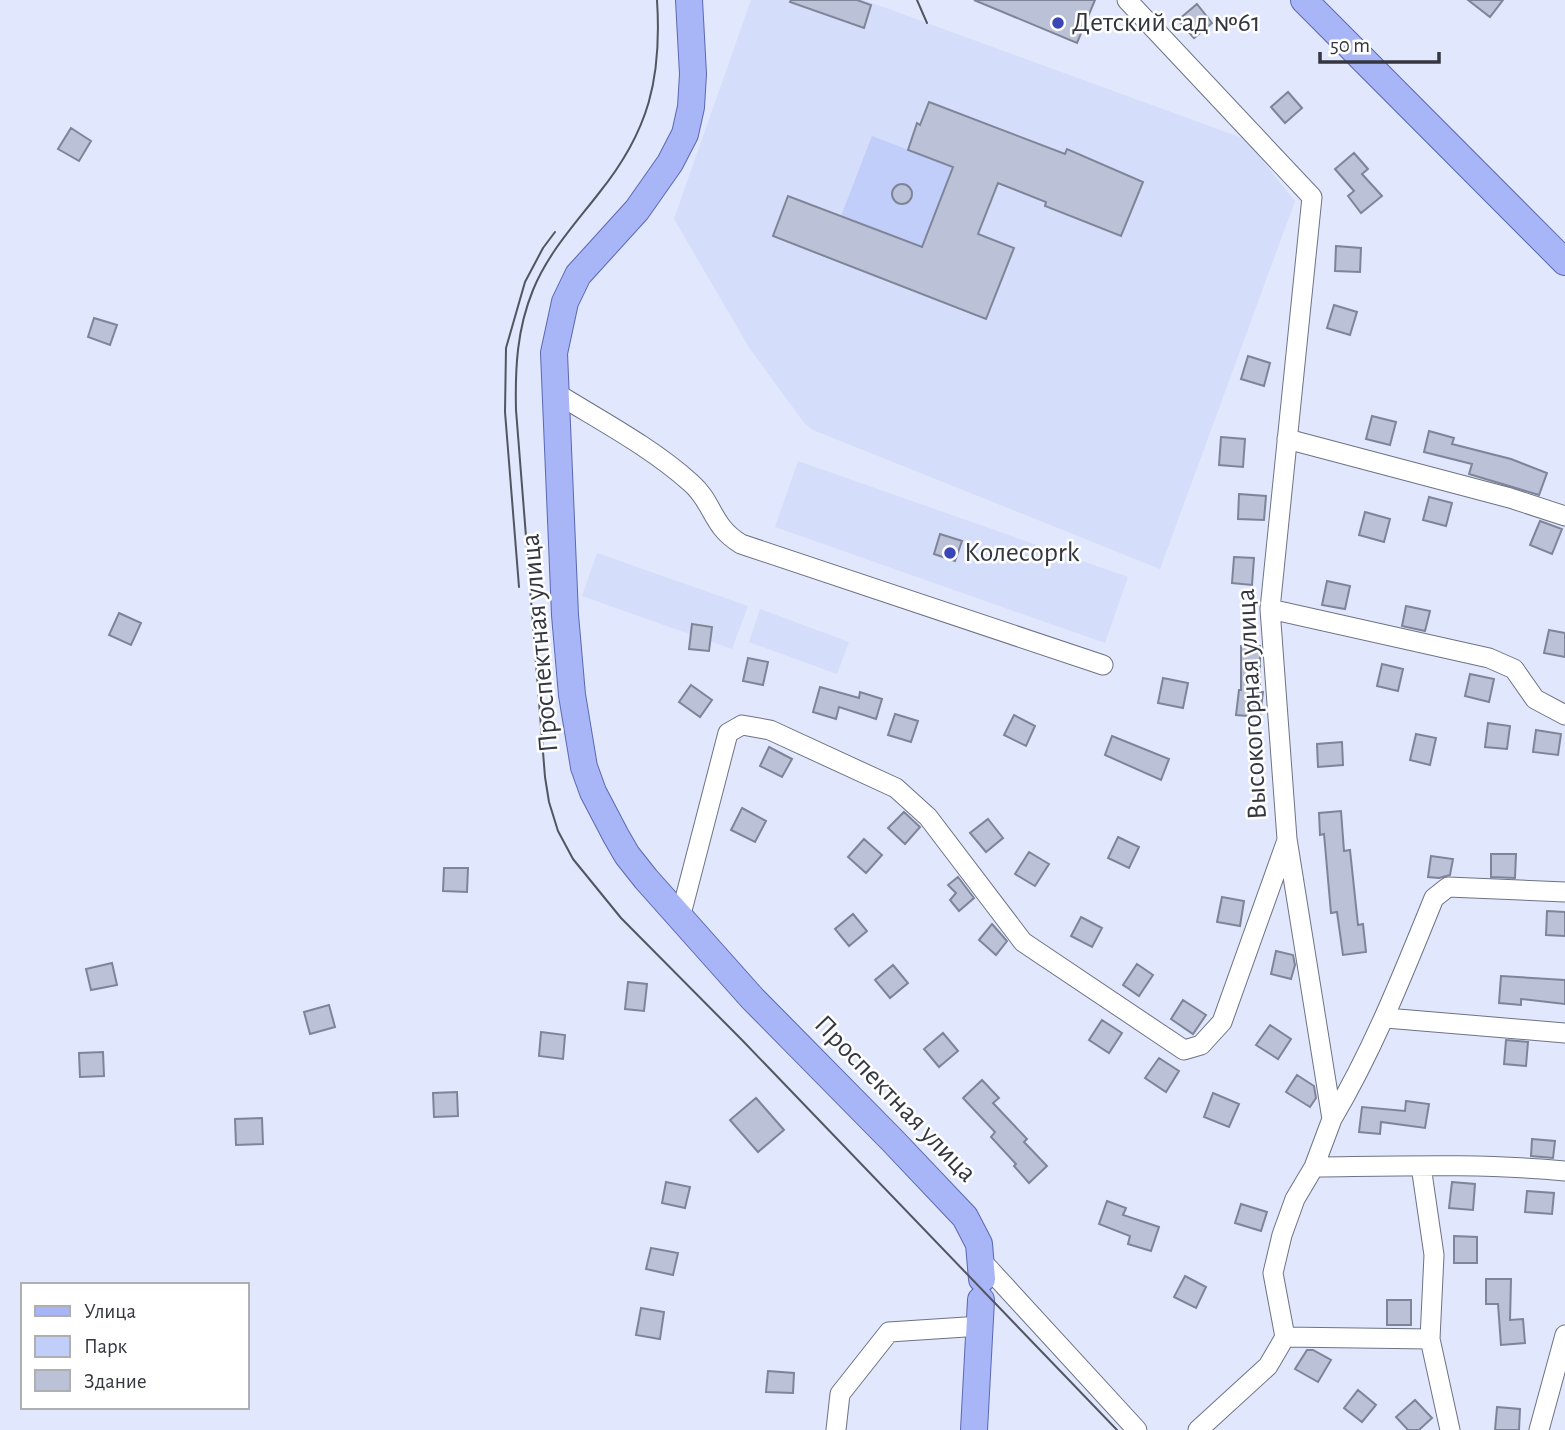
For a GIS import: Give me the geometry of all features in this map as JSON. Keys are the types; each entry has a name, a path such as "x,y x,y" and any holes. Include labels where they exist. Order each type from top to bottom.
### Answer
{"main road":[{"name":"Проспектная улица","path":"689,0 693,74 691,107 685,134 670,163 637,210 578,275 565,302 554,353 565,615 572,695 583,767 593,792 627,855 680,918 752,998 902,1149 965,1217 979,1244 981,1291"},
{"path":"1304,0 1565,262"},
{"path":"974,1430 981,1291"}],"street":[{"name":"Высокогорная улица","path":"1127,0 1312,197 1270,609 1287,839 1332,1119 1314,1167 1295,1199 1282,1235 1273,1273 1285,1337"},
{"path":"556,393 682,475 701,491 727,535 741,544 1103,665"},
{"path":"1287,439 1510,498 1565,516"},
{"path":"1270,609 1489,658 1514,669 1535,699 1565,715"},
{"path":"680,918 728,733 742,725 770,730 896,788 928,817 1023,942 1184,1050 1201,1045 1222,1021 1287,839"},
{"path":"1332,1119 1358,1077 1386,1018 1434,898 1448,887 1565,892"},
{"path":"1386,1018 1565,1032"},
{"path":"1314,1167 1421,1166 1565,1171"},
{"path":"1421,1166 1434,1255 1430,1339 1450,1430"},
{"path":"836,1430 840,1394 889,1332 981,1291 1137,1430"},
{"path":"1539,1430 1565,1335"},
{"path":"1198,1430 1268,1366 1285,1337 1430,1339"}],"shaded area":[{"path":"751,0 864,0 1245,139 1295,201 1160,569 813,430 805,424 750,349 674,219"},
{"path":"798,461 1128,577 1105,643 775,527"},
{"path":"597,553 748,606 732,649 582,596"},
{"path":"760,609 849,642 837,674 749,642"}],"green space":[{"path":"872,136 953,167 922,247 841,216","holes":["903,184 909,187 912,193 909,202 902,204 894,200 892,193 895,188"]}],"building":[{"path":"857,0 871,5 864,28 790,2"},
{"name":"Детский сад №61","path":"974,0 1095,0 1077,43"},
{"path":"1468,0 1503,0 1490,17"},
{"path":"1197,4 1212,23 1194,38 1178,20"},
{"path":"1288,92 1302,108 1285,123 1271,107"},
{"path":"929,102 1065,154 1067,149 1143,182 1121,236 1045,206 1046,202 998,183 978,234 1014,248 986,319 773,236 788,196 922,247 953,167 908,150 917,123 920,125"},
{"path":"71,128 91,141 79,161 58,149"},
{"path":"1354,153 1368,169 1362,174 1382,196 1361,213 1348,196 1354,191 1335,169"},
{"path":"902,184 909,187 912,194 909,201 902,204 895,201 892,194 895,187"},
{"path":"1336,246 1361,248 1360,272 1335,271"},
{"path":"1334,305 1357,312 1350,335 1327,328"},
{"path":"94,318 117,325 110,345 88,337"},
{"path":"1248,356 1270,363 1264,386 1241,379"},
{"path":"1372,416 1396,422 1390,445 1366,439"},
{"path":"1429,431 1454,438 1452,444 1511,459 1547,473 1539,495 1469,474 1472,464 1424,452"},
{"path":"1221,437 1245,439 1243,467 1219,465"},
{"path":"1239,494 1266,496 1264,520 1238,519"},
{"path":"1429,497 1452,503 1446,526 1423,520"},
{"path":"1365,512 1390,519 1384,542 1359,535"},
{"path":"1540,521 1562,529 1552,554 1530,545"},
{"path":"940,534 962,541 955,561 934,554"},
{"path":"1234,557 1254,558 1252,585 1232,583"},
{"path":"1327,581 1350,586 1345,609 1322,605"},
{"path":"1406,606 1430,611 1425,631 1402,626"},
{"path":"119,613 141,623 131,645 109,635"},
{"path":"692,624 712,627 709,651 689,649"},
{"path":"1549,630 1565,633 1565,657 1544,653"},
{"path":"1241,646 1260,646 1260,692 1263,692 1260,717 1236,715 1241,690"},
{"path":"748,658 768,662 763,685 743,681"},
{"path":"1382,664 1403,669 1398,691 1377,686"},
{"path":"1470,674 1494,679 1489,702 1465,696"},
{"path":"1163,678 1188,683 1183,708 1158,703"},
{"path":"691,685 712,700 700,717 679,702"},
{"path":"820,687 859,698 860,692 882,699 876,719 839,707 836,719 813,712"},
{"path":"895,714 918,721 911,742 888,735"},
{"path":"1014,715 1035,726 1026,746 1004,735"},
{"path":"1488,723 1510,726 1507,749 1485,747"},
{"path":"1536,730 1561,734 1558,755 1533,752"},
{"path":"1416,734 1436,738 1430,765 1410,760"},
{"path":"1112,736 1169,759 1161,780 1105,755"},
{"path":"1342,742 1343,765 1318,767 1317,744"},
{"path":"769,747 792,759 782,777 760,766"},
{"path":"742,808 766,821 755,842 731,830"},
{"path":"1341,811 1344,851 1350,850 1358,925 1363,924 1366,952 1343,955 1337,912 1331,913 1324,834 1320,835 1319,813"},
{"path":"904,812 920,827 905,844 888,828"},
{"path":"988,819 1003,838 986,852 970,833"},
{"path":"1118,837 1139,847 1129,868 1108,858"},
{"path":"864,839 882,855 866,873 848,857"},
{"path":"1029,852 1049,864 1035,886 1015,874"},
{"path":"1491,854 1516,854 1515,878 1491,877"},
{"path":"1431,856 1453,859 1450,875 1428,877"},
{"path":"444,868 468,868 467,892 443,891"},
{"path":"958,877 974,898 959,911 950,900 956,893 948,885"},
{"path":"1222,897 1244,901 1240,926 1217,922"},
{"path":"1547,911 1565,912 1565,936 1546,935"},
{"path":"853,914 867,931 849,946 835,929"},
{"path":"1081,917 1102,928 1092,947 1071,936"},
{"path":"992,924 1007,941 996,955 979,940"},
{"path":"1276,951 1293,955 1295,965 1291,979 1271,974"},
{"path":"112,963 117,985 91,990 86,969"},
{"path":"1137,964 1153,975 1139,996 1123,985"},
{"path":"893,965 908,983 890,998 875,980"},
{"path":"1501,976 1565,980 1565,1004 1521,999 1521,1005 1499,1003"},
{"path":"628,982 647,984 644,1011 625,1009"},
{"path":"1183,1000 1206,1015 1193,1034 1171,1019"},
{"path":"329,1005 335,1027 310,1034 304,1012"},
{"path":"1102,1020 1122,1033 1109,1053 1089,1040"},
{"path":"1270,1025 1291,1039 1278,1059 1256,1045"},
{"path":"541,1032 565,1035 563,1059 539,1056"},
{"path":"943,1033 958,1051 939,1067 924,1049"},
{"path":"1506,1040 1528,1042 1526,1066 1504,1064"},
{"path":"103,1052 104,1076 80,1077 79,1053"},
{"path":"1159,1058 1179,1071 1166,1092 1145,1078"},
{"path":"1297,1075 1314,1086 1316,1098 1310,1107 1286,1092"},
{"path":"982,1080 999,1098 993,1103 1027,1139 1024,1142 1047,1166 1029,1183 991,1137 995,1132 963,1098"},
{"path":"457,1092 458,1116 434,1117 433,1093"},
{"path":"1213,1093 1239,1104 1229,1127 1204,1117"},
{"path":"756,1098 784,1130 758,1152 730,1120"},
{"path":"1406,1101 1429,1104 1425,1128 1381,1122 1380,1134 1359,1132 1362,1107 1405,1111"},
{"path":"262,1118 263,1144 236,1145 235,1119"},
{"path":"1532,1139 1555,1141 1553,1158 1531,1156"},
{"path":"666,1182 690,1187 685,1208 662,1203"},
{"path":"1452,1182 1475,1184 1473,1210 1449,1208"},
{"path":"1527,1191 1554,1193 1552,1214 1525,1212"},
{"path":"1107,1201 1126,1208 1123,1215 1159,1227 1151,1251 1128,1244 1130,1236 1099,1224"},
{"path":"1241,1204 1267,1212 1261,1231 1235,1223"},
{"path":"1454,1236 1477,1237 1477,1263 1454,1263"},
{"path":"651,1248 678,1253 673,1275 646,1269"},
{"path":"1185,1276 1206,1287 1196,1308 1174,1297"},
{"path":"1486,1279 1511,1279 1510,1320 1523,1319 1525,1343 1501,1345 1498,1304 1486,1304"},
{"path":"1387,1300 1411,1300 1411,1325 1387,1325"},
{"path":"641,1308 664,1312 660,1339 636,1335"},
{"path":"1307,1350 1313,1350 1331,1360 1318,1382 1295,1369"},
{"path":"768,1371 794,1373 793,1393 766,1392"},
{"path":"1358,1390 1376,1405 1362,1422 1344,1408"},
{"path":"1415,1400 1432,1418 1419,1430 1408,1430 1396,1417"},
{"path":"1497,1407 1520,1409 1519,1430 1495,1430"}],"tram line":[{"path":"657,0 654,79 641,125 616,170 563,239 539,276 523,319 518,349 516,410 545,777 558,831 573,859 621,918 1117,1430"},
{"path":"917,0 927,23"},
{"path":"519,587 505,412 506,348 525,282 555,232"}],"place":[{"name":"Детский сад №61","path":"1058,23"},
{"name":"Колесоprk","path":"950,553"}]}
